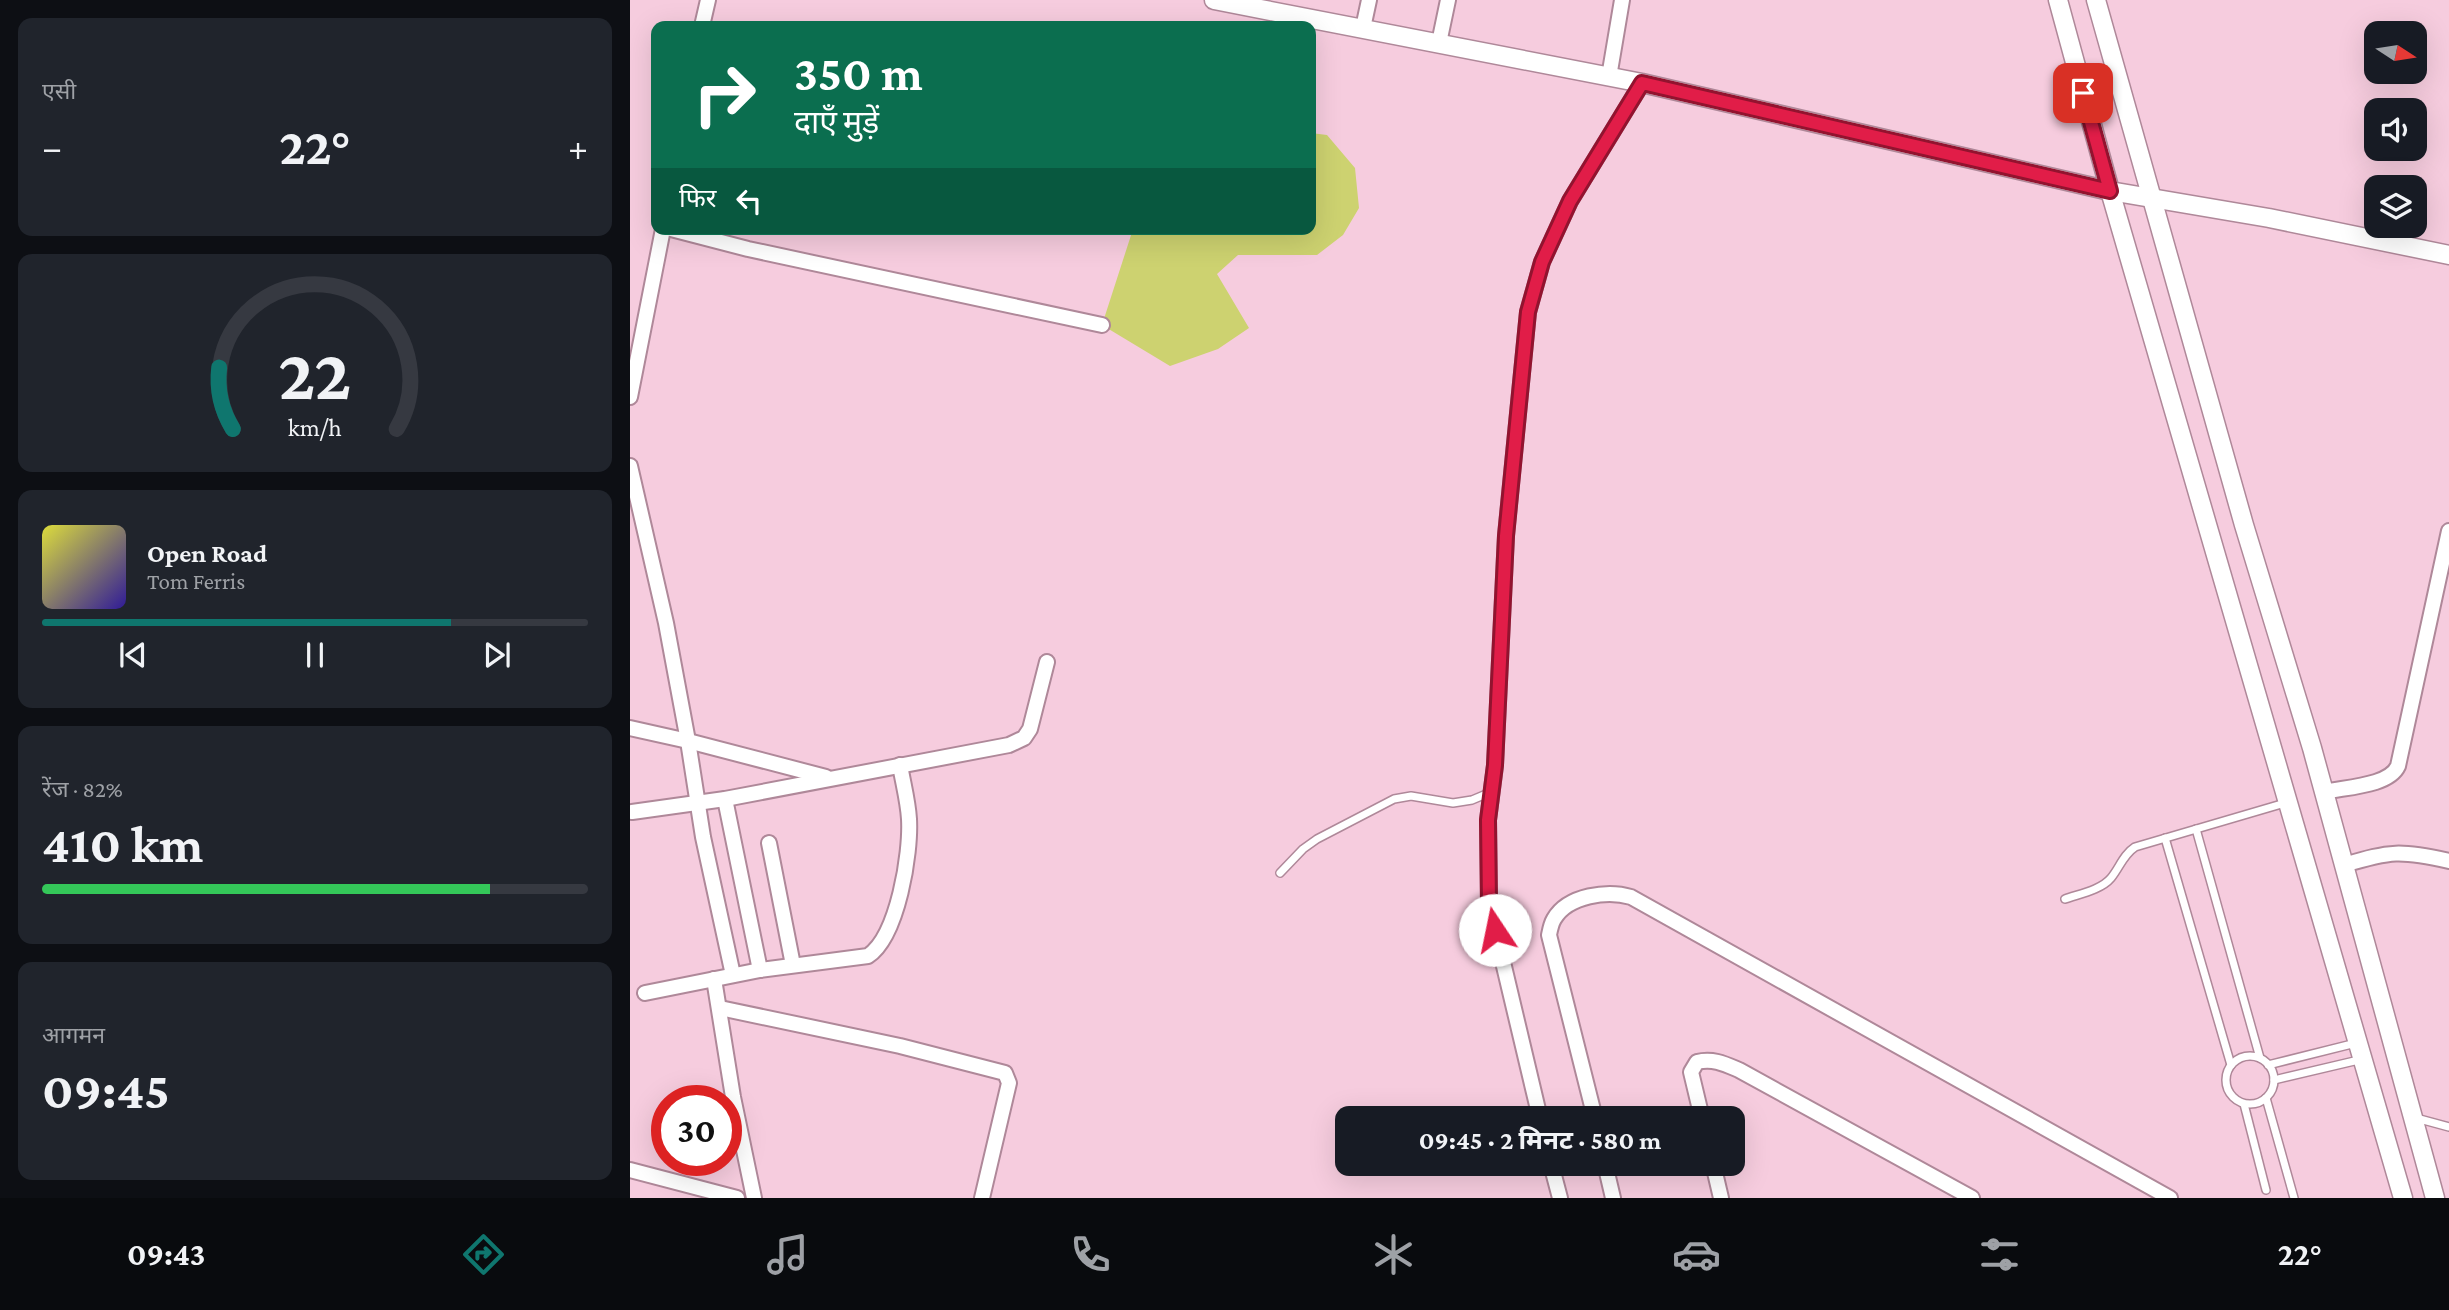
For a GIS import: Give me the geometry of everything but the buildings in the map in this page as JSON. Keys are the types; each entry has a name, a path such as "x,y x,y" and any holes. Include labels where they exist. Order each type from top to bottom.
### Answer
{"street":[{"path":"703,21 708,0"},
{"path":"1214,0 1642,83 2110,191 2269,218 2449,255"},
{"path":"1363,28 1369,0"},
{"path":"1438,44 1448,0"},
{"path":"1609,77 1622,0"},
{"path":"2058,0 2110,191 2290,801 2403,1198"},
{"path":"2096,0 2150,197 2324,792 2435,1198"},
{"path":"1538,1106 1489,903 1488,820 1495,765 1506,536 1528,312 1542,262 1570,201 1642,83"},
{"path":"630,397 662,235"},
{"path":"695,235 1102,325"},
{"path":"630,466 666,623 715,894 733,975"},
{"path":"2324,792 2386,779 2395,773 2449,531"},
{"path":"632,813 725,799 1009,745 1024,738 1034,717 1047,662"},
{"path":"630,728 831,778"},
{"path":"645,993 760,970 868,956 877,950 892,920 908,860 909,815 900,765"},
{"path":"725,799 760,970"},
{"path":"769,844 793,965"},
{"path":"2344,864 2394,852 2412,852 2449,861"},
{"path":"1592,1106 1549,935 1559,912 1572,903 1603,893 1618,893 1644,903 2170,1198"},
{"path":"714,979 733,1097 754,1198"},
{"path":"720,1008 900,1046 1005,1073 1009,1083 982,1198"},
{"path":"1699,1106 1691,1073 1697,1062 1718,1062 1739,1070 1972,1198"},
{"path":"630,1170 737,1198"},
{"path":"1554,1176 1560,1198"},
{"path":"1608,1176 1614,1198"},
{"path":"1716,1176 1721,1198"}],"lane":[{"path":"1280,873 1303,849 1317,839 1394,799 1411,796 1444,802 1462,802 1492,792"},
{"path":"2065,899 2103,885 2135,847 2290,801"},
{"path":"2196,829 2260,1058 2268,1065 2274,1080 2271,1091 2260,1102 2244,1104 2236,1101 2225,1080 2231,1065 2244,1056 2260,1058"},
{"path":"2165,838 2231,1065"},
{"path":"2268,1065 2362,1051"},
{"path":"2274,1080 2362,1051"},
{"path":"2266,1098 2294,1198"},
{"path":"2244,1104 2266,1190"},
{"path":"2411,1116 2449,1127"}],"green space":[{"path":"1316,134 1327,135 1355,168 1359,208 1343,235 1317,255 1238,255 1217,274 1249,328 1218,349 1170,366 1102,325 1131,235 1316,235"}],"route":[{"path":"1495,930 1489,903 1488,820 1495,765 1506,536 1528,312 1542,262 1570,201 1642,83 2110,191 2083,93"}]}
